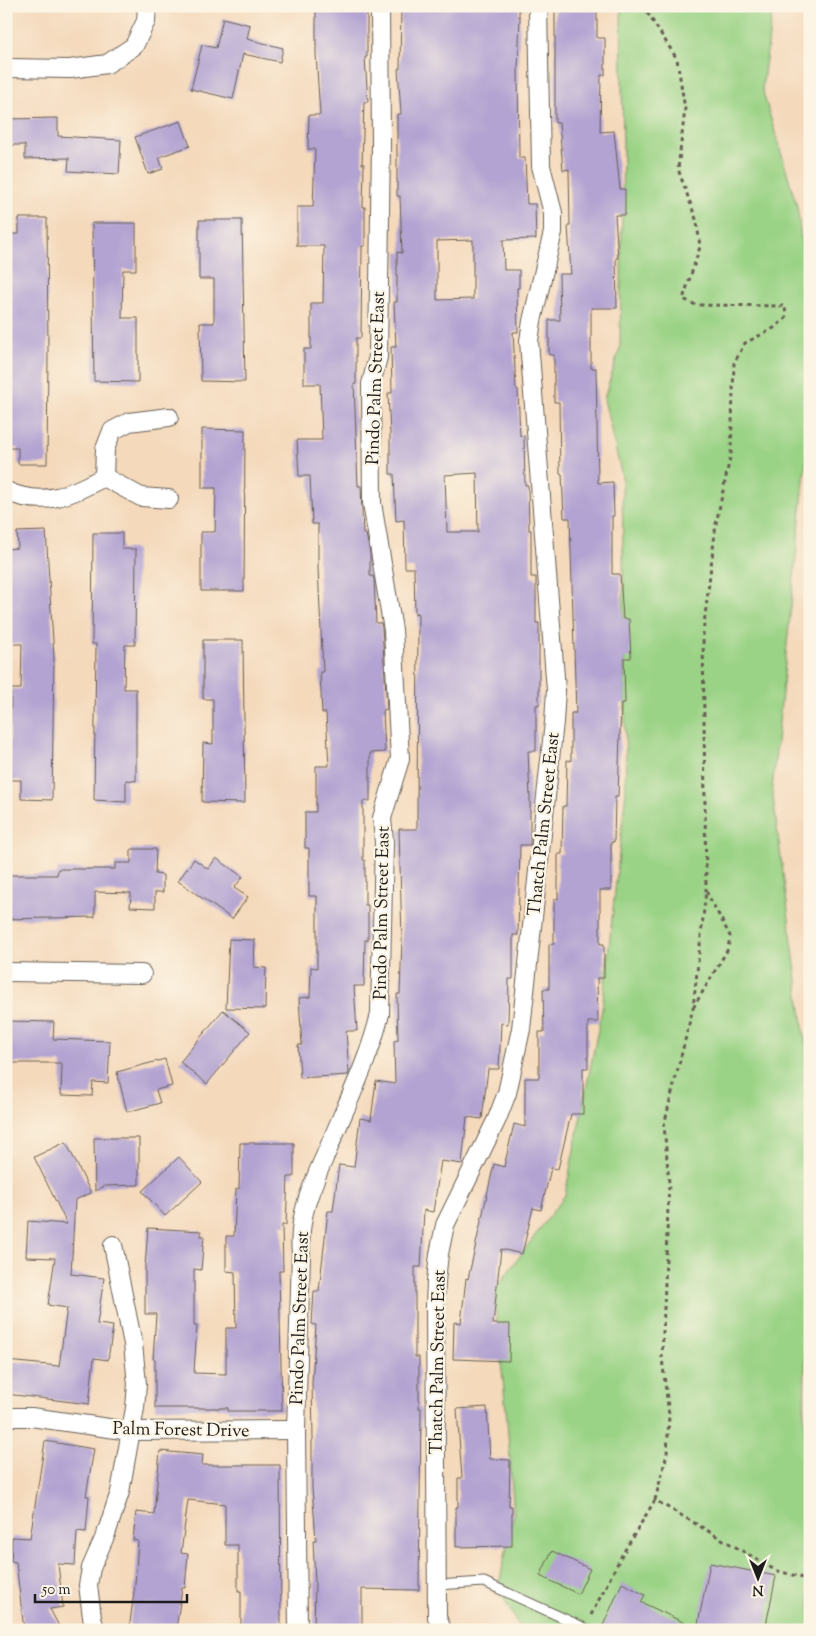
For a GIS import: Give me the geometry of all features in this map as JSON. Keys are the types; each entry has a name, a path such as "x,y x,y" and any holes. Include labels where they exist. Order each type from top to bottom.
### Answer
{"street":[{"path":"6,68 70,69 108,64 134,46 146,20 147,6"},
{"name":"Pindo Palm Street East","path":"298,1630 296,1430 301,1253 299,1238 302,1216 312,1186 373,1041 380,1014 384,842 382,818 400,760 393,630 372,504 371,384 378,357 381,143 380,6"},
{"name":"Thatch Palm Street East","path":"442,1630 437,1617 435,1306 437,1272 445,1225 497,1119 507,1093 514,1065 521,1029 556,690 529,341 553,232 553,212 541,166 538,6"},
{"path":"104,478 105,449 112,431 129,422 168,417"},
{"path":"6,491 18,496 43,500 73,494 104,478"},
{"path":"104,478 142,497 168,499"},
{"path":"6,972 142,974"},
{"path":"96,1630 92,1617 88,1586 91,1568 120,1492 130,1431 136,1408 137,1384 133,1344 113,1245"},
{"name":"Palm Forest Drive","path":"6,1417 31,1417 130,1431 296,1430"}],"lane":[{"path":"437,1586 484,1582 585,1628"}],"path":[{"path":"585,1628 622,1555 655,1500 667,1454 669,1416 662,1358 669,1183 664,1125 693,1008 706,891 703,633 716,524 731,453 734,363 745,343 774,328 786,318 785,306 696,305 683,298 700,247 697,222 678,169 684,109 677,59 643,6"},
{"path":"693,1008 728,949 730,936 706,891"},
{"path":"655,1500 775,1570 810,1580"}],"green space":[{"path":"621,6 773,6 762,89 797,206 810,311 810,423 772,789 810,1079 810,1229 807,1275 804,1415 810,1530 810,1630 521,1630 498,1588 514,1515 494,1291 565,1195 602,1009 626,791 622,477 604,399 620,348 623,152"}],"building":[{"path":"316,6 367,6 367,57 365,57 368,102 364,102 362,164 364,164 363,207 365,207 365,246 362,246 361,338 356,338 356,384 354,384 358,486 361,486 363,534 366,534 370,553 370,576 373,576 374,580 376,623 381,623 382,628 387,709 383,710 385,752 370,753 370,801 363,801 363,860 365,860 365,905 368,905 368,940 365,940 364,986 354,986 357,1031 346,1031 349,1073 348,1075 300,1078 298,1045 302,1045 299,998 310,997 311,967 317,968 317,896 309,896 309,848 305,848 305,812 316,812 316,766 329,766 326,713 322,713 320,672 323,672 318,524 312,524 310,476 299,476 297,440 322,440 320,384 304,384 304,349 311,349 311,303 323,303 324,246 297,246 297,207 313,207 315,149 308,149 309,115 320,115 316,54"},
{"path":"401,6 519,6 519,158 525,158 527,204 535,204 536,239 503,240 504,270 519,270 519,288 517,288 518,332 513,332 520,436 524,435 525,485 528,485 529,530 531,530 531,577 536,577 536,623 539,623 539,705 536,705 536,751 528,751 530,845 520,845 518,935 513,935 513,979 509,979 508,1024 501,1023 499,1069 488,1069 482,1119 467,1117 462,1164 441,1161 433,1212 424,1210 421,1267 415,1267 415,1357 419,1357 419,1408 421,1408 419,1590 362,1589 362,1629 314,1628 315,1583 313,1540 316,1540 312,1488 312,1382 316,1325 312,1324 314,1291 319,1291 328,1211 333,1211 339,1165 354,1167 360,1118 371,1120 376,1081 395,1084 394,1041 398,1040 397,994 400,994 402,940 399,829 417,829 418,613 415,614 414,568 405,568 404,520 396,521 394,474 390,474 388,393 392,393 391,347 396,347 394,302 397,302 397,252 402,253 400,196 397,196 397,114 401,114 398,69 400,69","holes":["473,240 473,299 437,300 437,241","477,473 478,532 447,532 445,475"]},
{"path":"555,6 597,6 597,38 605,38 605,75 601,75 600,132 614,131 620,189 625,189 625,215 615,215 618,258 616,258 617,308 591,308 591,368 596,368 598,483 613,482 612,574 620,574 623,619 629,619 631,658 624,658 625,703 621,703 618,797 615,797 614,842 611,842 611,890 600,890 600,944 604,944 604,978 597,978 598,1022 588,1022 588,1068 583,1068 583,1114 571,1114 558,1169 551,1168 541,1210 533,1208 522,1254 501,1249 493,1324 510,1324 509,1361 453,1359 454,1322 461,1323 466,1278 468,1279 494,1164 504,1167 514,1124 525,1127 525,1078 539,1078 539,1032 544,1032 543,989 549,989 549,944 554,944 554,899 558,899 558,854 562,854 563,806 566,806 567,760 571,761 571,713 576,713 570,518 564,518 562,474 560,474 559,402 554,402 554,355 549,355 549,320 560,320 559,274 571,274 568,226 570,226 569,169 563,170 559,123 555,123"},
{"path":"223,18 250,25 247,39 283,48 280,62 243,54 233,99 191,89 202,45 216,48"},
{"path":"58,118 58,136 121,140 119,174 68,171 69,158 25,159 25,145 9,145 8,119"},
{"path":"181,121 190,146 159,157 163,169 148,174 135,137"},
{"path":"19,218 47,218 47,464 18,464 18,448 6,448 6,234 19,234"},
{"path":"199,220 242,220 245,382 201,381 200,323 214,323 214,279 199,279"},
{"path":"92,223 136,223 136,270 123,270 122,318 138,318 138,382 94,381"},
{"path":"202,429 245,430 244,591 201,591 201,532 215,532 216,488 202,488"},
{"path":"46,531 54,657 52,800 21,799 21,780 9,780 11,689 21,689 22,644 10,644 6,592 6,549 18,548 17,532"},
{"path":"93,533 122,533 122,549 136,549 135,645 125,645 124,689 136,689 136,781 126,780 126,802 94,800 96,644 92,644"},
{"path":"203,640 243,640 245,803 202,802 203,743 213,744 213,699 203,699"},
{"path":"131,849 156,849 155,874 163,875 163,892 155,892 155,908 130,907 131,893 95,892 95,917 6,919 6,875 57,875 58,869 115,869 115,863 131,863"},
{"path":"216,858 243,877 234,888 248,897 232,919 178,881 194,859 208,869"},
{"path":"229,939 255,940 254,967 266,968 265,1009 226,1008"},
{"path":"223,1010 250,1032 207,1084 180,1062"},
{"path":"6,1021 54,1022 53,1039 110,1041 108,1083 93,1082 92,1096 61,1095 62,1063 6,1063"},
{"path":"165,1059 172,1086 156,1090 160,1103 127,1112 117,1072"},
{"path":"94,1138 139,1138 139,1185 105,1186 95,1191"},
{"path":"66,1142 91,1193 75,1200 71,1274 104,1278 97,1324 113,1326 108,1360 94,1358 89,1404 6,1394 6,1361 59,1366 67,1308 48,1305 55,1258 26,1257 28,1221 67,1224 34,1157"},
{"path":"240,1143 294,1143 294,1177 288,1177 286,1225 282,1225 283,1271 279,1271 282,1411 228,1411 228,1408 155,1408 155,1359 153,1359 156,1314 145,1314 145,1266 148,1228 201,1231 201,1236 204,1236 201,1270 194,1269 194,1326 197,1326 194,1373 226,1374 226,1328 236,1328 235,1272 226,1271 226,1236 234,1236 236,1189 239,1189"},
{"path":"179,1157 202,1182 165,1216 142,1191"},
{"path":"487,1407 490,1459 510,1460 509,1506 512,1506 512,1546 456,1547 458,1478 462,1478 457,1409"},
{"path":"45,1441 94,1449 86,1496 89,1496 86,1532 77,1531 75,1565 58,1564 63,1607 50,1609 61,1630 24,1630 16,1562 11,1561 12,1537 30,1538"},
{"path":"160,1451 203,1455 202,1465 280,1465 281,1630 241,1630 241,1591 238,1591 238,1545 225,1545 225,1504 188,1500 181,1553 188,1554 185,1588 182,1588 176,1630 129,1630 138,1541 133,1540 136,1512 154,1514"},
{"path":"552,1551 590,1569 578,1594 540,1576"},
{"path":"710,1563 776,1576 765,1630 601,1630 622,1583 645,1595 641,1602 697,1629"}]}
